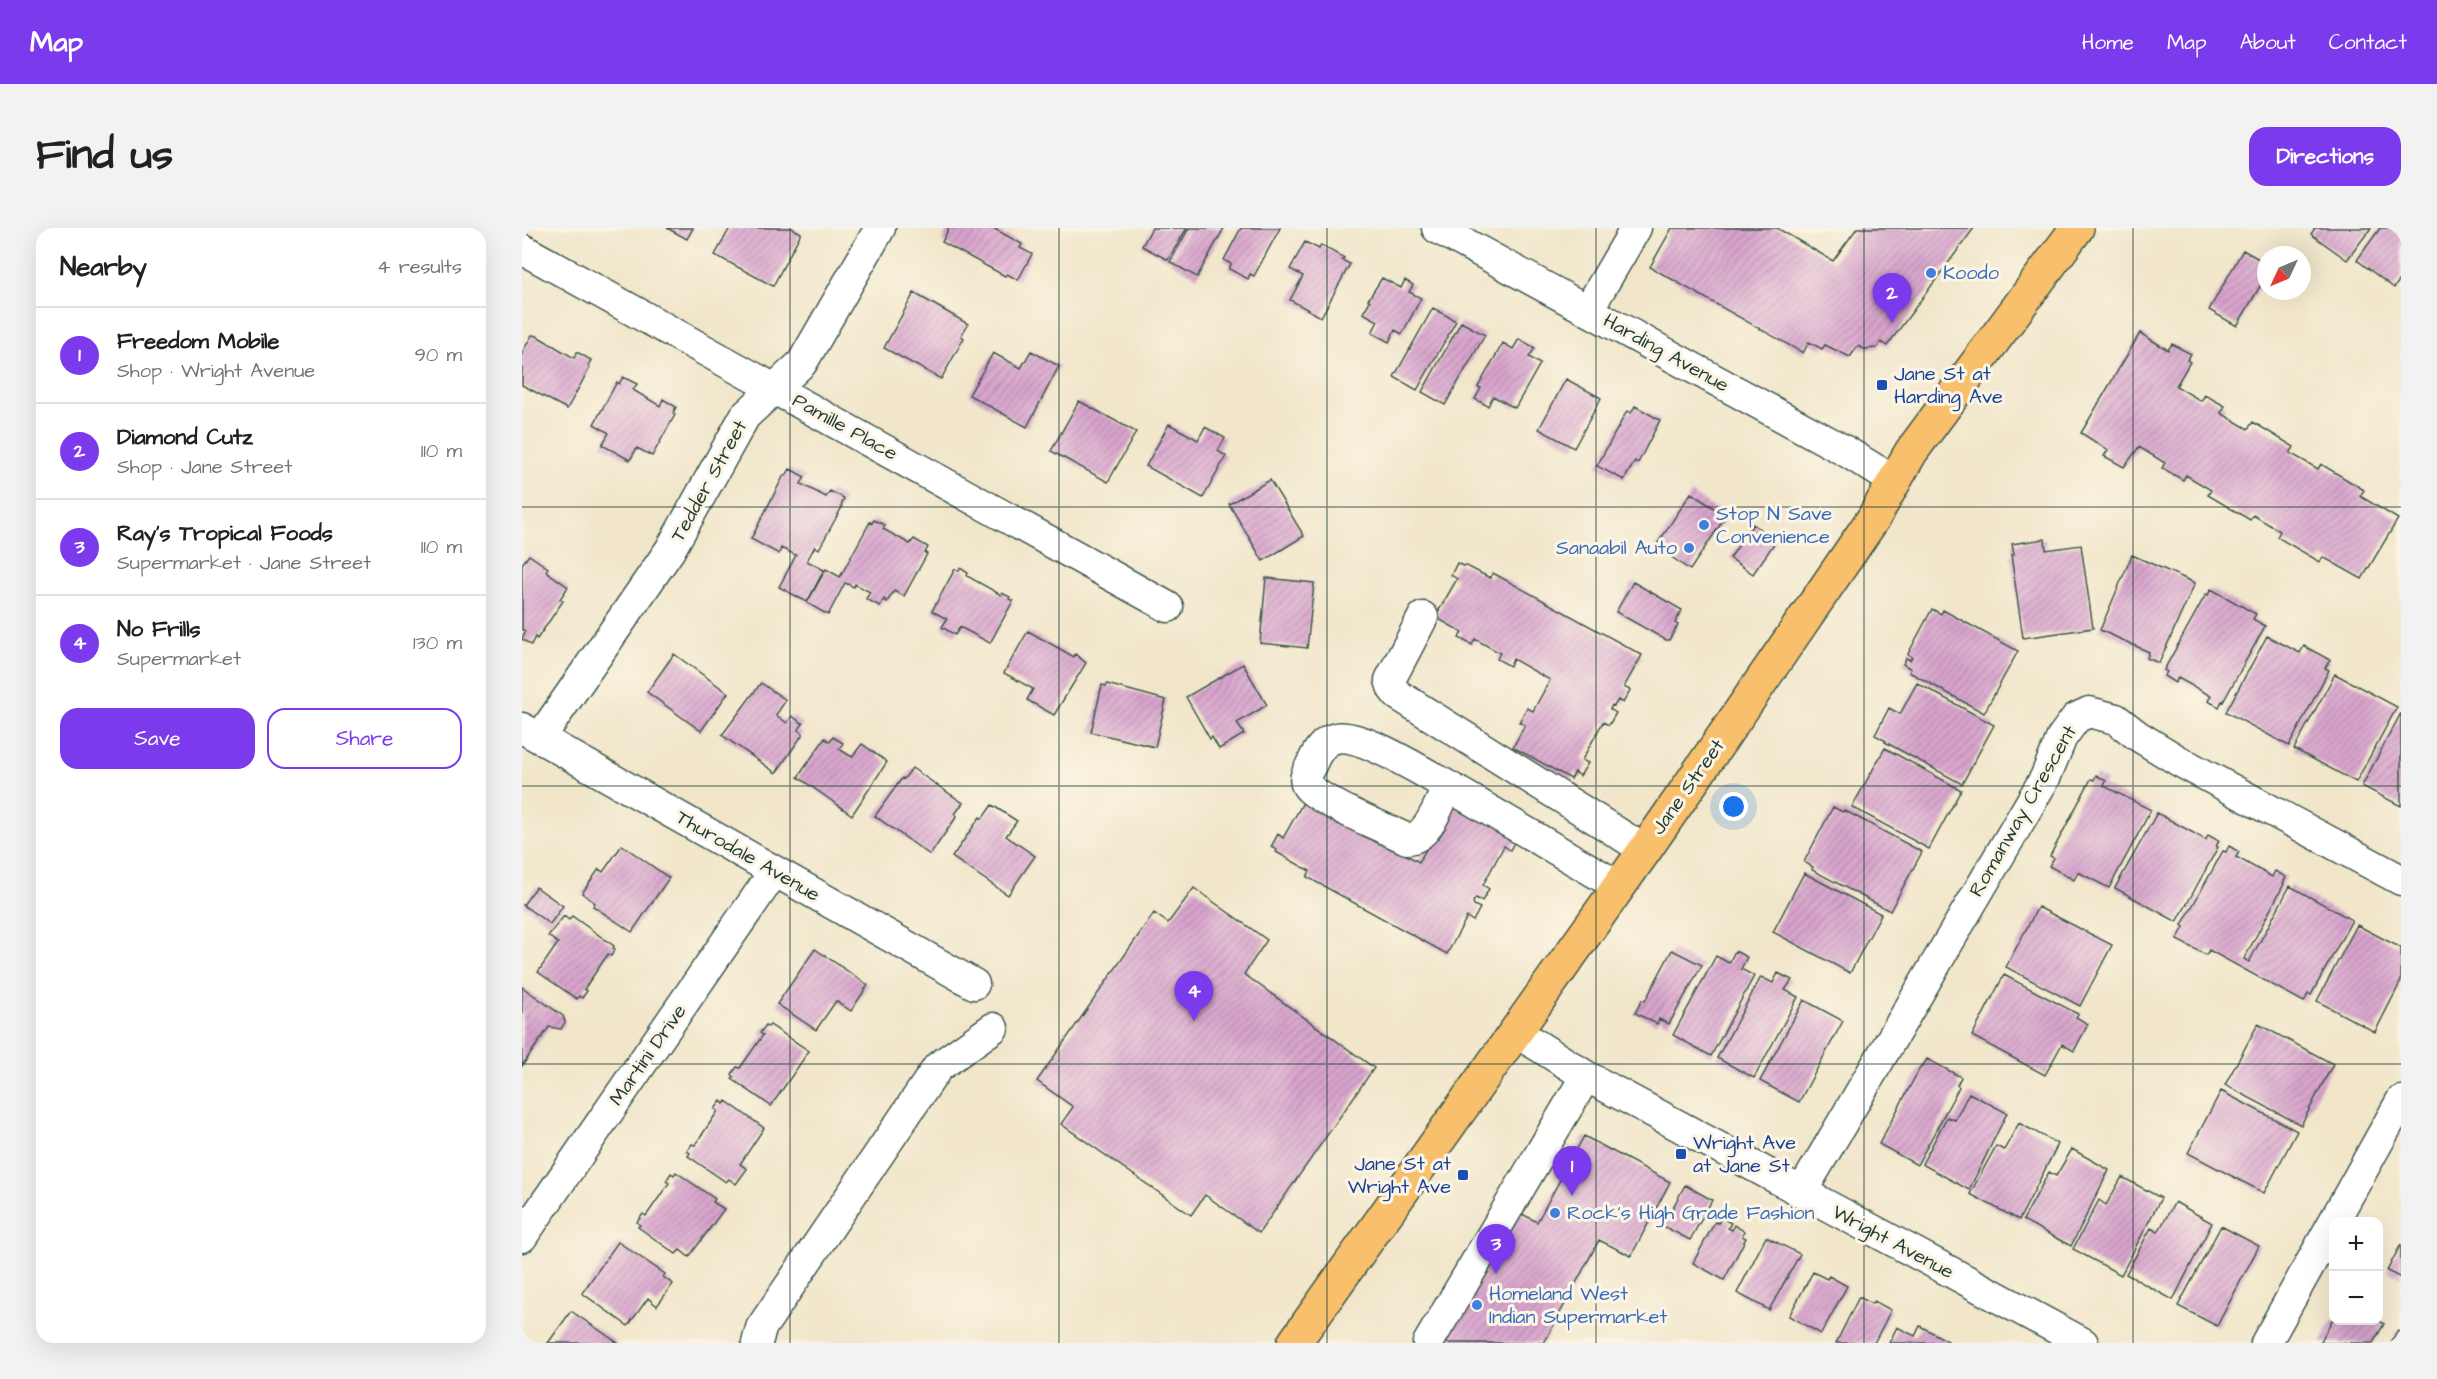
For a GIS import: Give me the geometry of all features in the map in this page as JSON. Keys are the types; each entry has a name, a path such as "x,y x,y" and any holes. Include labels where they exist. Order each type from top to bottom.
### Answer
{"main road":[{"name":"Jane Street","path":"1298,1342 1644,850 1873,519 1911,452 2076,228"}],"street":[{"name":"Tedder Street","path":"531,733 670,550 745,416 802,363 880,228"},
{"name":"Harding Avenue","path":"1437,228 1847,452 1894,481"},
{"path":"1588,310 1636,228"},
{"name":"Pamille Place","path":"522,249 1168,606"},
{"path":"1423,617 1390,680 1398,695 1644,850"},
{"name":"Romanway Crescent","path":"1801,1194 2045,778 2062,737 2076,718 2089,712 2116,719 2138,736 2180,761 2401,880"},
{"name":"Thurodale Avenue","path":"531,733 974,984"},
{"path":"1448,786 1618,886"},
{"name":"Martini Drive","path":"522,1237 774,872"},
{"path":"757,1343 761,1328 938,1067 993,1028"},
{"name":"Wright Avenue","path":"1516,1032 1586,1076 1801,1194 2083,1343"},
{"path":"1428,1343 1586,1076"},
{"path":"2266,1343 2401,1101"}],"building":[{"path":"667,228 693,228 687,239"},
{"path":"730,228 792,228 801,233 773,286 715,255"},
{"path":"949,228 993,228 1022,244 1020,248 1032,254 1018,280 1007,274 1005,276 942,242"},
{"path":"1152,228 1187,228 1168,260 1142,246"},
{"path":"1189,228 1224,228 1197,277 1170,262"},
{"path":"1241,228 1280,228 1254,276 1250,274 1248,279 1229,269 1231,264 1224,260"},
{"path":"1672,228 1777,228 1833,261 1857,228 1974,228 1887,346 1881,342 1877,348 1864,349 1858,346 1850,357 1825,345 1822,349 1809,342 1803,353 1650,267"},
{"path":"2315,228 2371,228 2347,260 2311,234"},
{"path":"2380,228 2401,228 2401,278 2394,288 2357,260"},
{"path":"1305,242 1319,249 1321,245 1350,264 1321,317 1290,300 1303,276 1290,269"},
{"path":"2243,250 2257,258 2257,292 2237,326 2209,310"},
{"path":"1382,278 1401,288 1405,280 1413,285 1409,292 1421,298 1402,334 1395,330 1389,342 1372,333 1378,321 1363,313 1370,301 1368,300"},
{"path":"914,293 968,324 961,336 964,338 941,379 884,348"},
{"path":"1433,308 1456,321 1417,390 1394,377"},
{"path":"1461,322 1485,335 1445,405 1422,392"},
{"path":"2140,333 2168,350 2172,344 2191,354 2187,360 2190,362 2176,386 2201,401 2205,395 2225,406 2221,413 2248,429 2253,422 2294,447 2290,453 2318,469 2321,464 2364,490 2360,496 2398,519 2362,579 2323,557 2320,562 2277,537 2280,531 2253,515 2250,520 2208,495 2211,490 2186,475 2183,480 2162,468 2165,463 2139,447 2124,467 2104,456 2108,450 2081,433"},
{"path":"532,335 574,358 577,352 591,360 588,366 590,367 567,409 522,385 522,353"},
{"path":"1519,339 1535,348 1529,357 1540,364 1515,408 1493,396 1488,406 1475,399 1481,388 1478,387 1503,343 1513,349"},
{"path":"1031,351 1059,366 1027,427 969,395 993,353 1021,368"},
{"path":"623,377 637,384 633,390 660,406 663,399 676,407 673,413 675,415 652,456 637,448 630,460 602,445 609,433 594,424 617,382 619,384"},
{"path":"1566,379 1601,398 1574,448 1539,429"},
{"path":"1079,401 1136,432 1108,482 1051,451"},
{"path":"1635,406 1660,420 1638,463 1635,461 1624,480 1597,466 1627,411 1631,413"},
{"path":"1169,424 1198,440 1205,427 1225,438 1218,451 1226,456 1203,498 1146,466"},
{"path":"790,469 805,477 801,484 826,497 830,491 844,498 842,507 819,549 815,546 807,561 824,570 807,602 779,587 796,555 781,548 779,554 751,539 784,475 786,476"},
{"path":"1270,480 1304,536 1263,561 1229,504"},
{"path":"1691,493 1726,516 1690,570 1656,546"},
{"path":"874,520 885,525 883,529 910,544 914,539 928,547 925,553 927,554 904,596 894,591 887,602 884,599 880,606 866,599 870,592 855,584 854,587 845,583 828,615 807,603 826,569 840,577 870,522"},
{"path":"1753,524 1776,541 1753,574 1730,558"},
{"path":"2045,539 2046,550 2081,545 2093,628 2023,638 2011,555 2014,555 2012,544"},
{"path":"529,555 548,568 546,571 568,587 560,599 563,601 531,645 522,639 525,631 522,629 522,564"},
{"path":"2132,555 2195,583 2159,663 2147,658 2149,652 2100,630"},
{"path":"1457,563 1490,578 1493,573 1642,655 1624,687 1630,690 1623,703 1618,700 1614,706 1612,705 1610,709 1616,713 1609,725 1603,722 1582,760 1588,763 1580,776 1575,772 1571,779 1513,747 1525,725 1519,722 1527,708 1533,711 1550,680 1513,659 1510,666 1497,659 1500,653 1475,639 1472,645 1459,638 1462,632 1435,617 1457,579 1451,575"},
{"path":"960,568 968,573 967,576 1001,595 1002,593 1010,597 1009,599 1013,601 990,643 960,627 955,635 942,627 947,619 932,611 955,569 959,571"},
{"path":"1266,578 1314,583 1307,648 1260,643"},
{"path":"1633,582 1682,610 1675,623 1678,625 1669,640 1616,612"},
{"path":"2211,589 2256,614 2253,619 2265,626 2219,707 2208,701 2211,696 2178,678 2175,683 2164,676 2167,672 2164,670 2206,594 2208,595"},
{"path":"1932,609 1941,614 1943,610 2018,651 1984,713 1909,672 1911,669 1903,664 1906,658 1910,660 1912,657 1908,654"},
{"path":"1028,631 1074,657 1075,654 1086,663 1054,715 1027,700 1033,689 1004,673"},
{"path":"2267,636 2300,653 2304,646 2330,660 2325,668 2329,670 2289,746 2226,712"},
{"path":"674,654 728,693 701,731 647,692"},
{"path":"1243,664 1267,705 1237,723 1244,734 1219,749 1212,737 1210,739 1186,697"},
{"path":"2335,674 2397,707 2356,782 2294,749"},
{"path":"761,683 786,700 776,715 787,723 792,716 803,724 798,730 803,734 776,773 722,735"},
{"path":"1917,683 1994,725 1962,784 1875,735 1889,708 1900,714"},
{"path":"1107,684 1166,700 1155,747 1091,732 1102,685"},
{"path":"2401,713 2401,806 2362,786"},
{"path":"833,737 843,743 839,749 852,757 862,744 887,762 852,815 798,777 825,738 830,742"},
{"path":"1885,748 1961,790 1929,849 1852,807"},
{"path":"912,768 963,803 955,814 957,816 930,855 875,816 902,778 904,779"},
{"path":"2096,775 2106,781 2104,786 2151,810 2109,888 2078,872 2074,880 2049,866 2054,858 2050,856 2091,779 2094,780"},
{"path":"1456,796 1517,837 1510,850 1504,846 1483,885 1489,889 1482,901 1476,898 1473,902 1480,908 1473,921 1467,917 1447,954 1307,877 1310,871 1271,847 1278,834 1283,838 1305,799 1419,862"},
{"path":"992,805 1017,821 1006,836 1035,856 1008,895 952,857 980,817 982,819"},
{"path":"1833,807 1843,812 1844,810 1922,852 1890,911 1812,870 1813,867 1804,862"},
{"path":"2157,813 2206,840 2208,835 2219,841 2216,846 2218,847 2177,922 2115,888"},
{"path":"622,845 669,878 632,932 593,906 595,903 582,893 599,869 603,872"},
{"path":"2229,846 2239,852 2236,857 2272,877 2275,871 2286,877 2244,959 2249,962 2290,886 2352,920 2311,995 2308,994 2304,1002 2209,950 2206,955 2177,940 2184,927 2182,925 2223,851 2226,852"},
{"path":"1804,873 1881,914 1850,973 1773,932"},
{"path":"536,887 563,906 550,924 523,905"},
{"path":"1194,888 1267,940 1244,974 1374,1068 1259,1233 1205,1195 1191,1215 1061,1124 1073,1107 1037,1081 1154,913 1168,923"},
{"path":"2038,907 2112,945 2080,1006 2006,967"},
{"path":"564,916 569,920 572,916 615,949 611,956 608,954 584,989 587,991 582,998 579,996 577,999 538,972 558,943 548,936"},
{"path":"2357,925 2401,948 2401,981 2375,1032 2317,1001"},
{"path":"815,949 868,985 851,1011 836,1001 816,1030 777,1004"},
{"path":"1672,950 1702,965 1669,1024 1659,1019 1657,1024 1635,1013 1642,1000 1645,1001"},
{"path":"1735,951 1747,957 1741,969 1754,976 1711,1056 1673,1035 1716,956 1729,963"},
{"path":"1778,973 1792,980 1785,990 1798,997 1754,1078 1717,1058 1761,977 1773,983"},
{"path":"2004,975 2078,1014 2076,1017 2088,1024 2074,1051 2062,1044 2045,1075 1972,1036"},
{"path":"522,987 563,1016 565,1022 561,1029 549,1027 522,1066"},
{"path":"1804,1000 1843,1021 1799,1102 1760,1081"},
{"path":"2258,1024 2333,1064 2301,1125 2225,1085"},
{"path":"766,1025 768,1027 770,1025 809,1051 771,1106 732,1079 734,1077 732,1074 737,1067 740,1068 763,1035 760,1033"},
{"path":"1927,1059 1961,1077 1957,1085 1959,1087 1917,1165 1879,1144"},
{"path":"2221,1091 2297,1131 2264,1193 2188,1153"},
{"path":"1969,1093 2007,1113 1969,1190 1922,1164 1947,1117 1955,1120"},
{"path":"721,1101 724,1104 726,1101 764,1128 740,1164 747,1169 736,1184 729,1179 726,1182 688,1156 690,1153 687,1151 692,1144 695,1145 718,1111 715,1109"},
{"path":"2019,1123 2058,1144 2019,1220 1970,1194 1996,1146 2004,1150"},
{"path":"1584,1136 1670,1182 1631,1256 1599,1240 1544,1343 1444,1343 1515,1210 1537,1222"},
{"path":"2072,1149 2109,1170 2071,1246 2023,1220 2049,1172 2056,1176"},
{"path":"676,1172 715,1199 713,1202 724,1209 689,1257 680,1250 676,1254 638,1227 640,1225 637,1222 643,1214 646,1216 669,1183 666,1181 671,1173 674,1175"},
{"path":"2122,1177 2161,1198 2121,1275 2073,1249 2099,1200 2106,1205"},
{"path":"1685,1185 1712,1200 1690,1240 1663,1226"},
{"path":"2175,1202 2212,1223 2173,1300 2126,1274 2151,1228 2158,1232"},
{"path":"1721,1218 1731,1223 1728,1228 1732,1230 1734,1225 1744,1231 1742,1236 1746,1238 1724,1280 1693,1263 1715,1222 1718,1223"},
{"path":"2221,1226 2259,1246 2217,1326 2178,1306"},
{"path":"1766,1237 1800,1254 1769,1310 1737,1293"},
{"path":"618,1242 665,1274 663,1277 673,1284 657,1306 648,1298 628,1326 582,1293"},
{"path":"2401,1244 2401,1278 2387,1271"},
{"path":"1813,1272 1827,1279 1829,1276 1847,1286 1821,1334 1789,1316"},
{"path":"1859,1297 1872,1304 1874,1301 1891,1310 1874,1343 1836,1343"},
{"path":"571,1311 618,1343 548,1343"},
{"path":"2384,1324 2373,1343 2320,1343 2329,1325"},
{"path":"1920,1326 1948,1341 1947,1343 1889,1343 1897,1327 1915,1336"},
{"path":"2397,1331 2401,1333 2401,1343 2391,1343"}],"place":[{"name":"Koodo","path":"1931,273"},
{"name":"Diamond Cutz","path":"1892,323"},
{"name":"Jane St at Harding Ave","path":"1882,385"},
{"name":"Stop N Save Convenience","path":"1704,525"},
{"name":"Sanaabil Auto","path":"1689,548"},
{"name":"No Frills","path":"1194,1021"},
{"name":"Wright Ave at Jane St","path":"1681,1154"},
{"name":"Jane St at Wright Ave","path":"1463,1175"},
{"name":"Freedom Mobile","path":"1572,1196"},
{"name":"Rock's High Grade Fashion","path":"1555,1213"},
{"name":"Ray's Tropical Foods","path":"1496,1274"},
{"name":"Homeland West Indian Supermarket","path":"1477,1305"}]}
